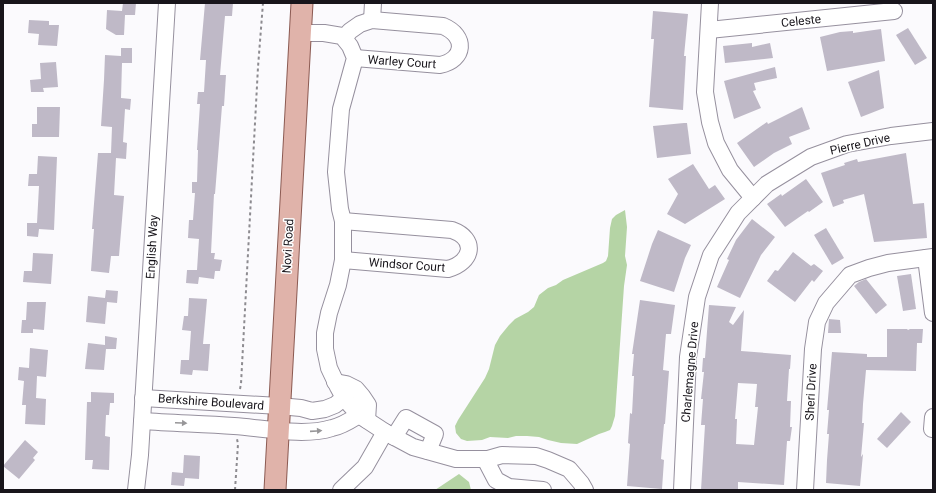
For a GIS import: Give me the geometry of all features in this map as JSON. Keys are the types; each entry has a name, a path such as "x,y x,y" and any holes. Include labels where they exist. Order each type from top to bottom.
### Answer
{"main road":[{"name":"Novi Road","path":"274,490 302,3"}],"street":[{"name":"English Way","path":"136,490 140,455 167,3"},
{"path":"344,38 350,31 360,24 372,20 373,3"},
{"path":"710,3 705,92 712,129 716,143 730,170 753,198"},
{"name":"Celeste","path":"709,30 894,12"},
{"name":"Warley Court","path":"355,58 440,65 448,64 458,53 460,46 459,38 450,29 443,26 372,20"},
{"path":"300,32 324,33 342,36 350,46 355,58 342,109 336,172 340,209 343,221 343,260 338,285 328,313 325,333 325,349 329,368 344,398 363,418 413,447 456,459 488,459 502,455 536,456 569,469 585,490"},
{"name":"Pierre Drive","path":"753,198 767,184 811,157 847,144 891,136 933,131"},
{"name":"Charlemagne Drive","path":"682,490 688,357 697,297 711,255 738,214 753,198"},
{"name":"Windsor Court","path":"343,221 452,230 459,232 464,236 468,242 469,249 468,256 463,262 448,269 343,260"},
{"path":"929,258 933,313"},
{"name":"Sheri Drive","path":"805,490 813,349 817,322 826,303 850,276 869,268 888,263 929,258"},
{"path":"335,382 356,388 368,405 363,418"},
{"name":"Berkshire Boulevard","path":"143,398 279,406 301,408 312,411 325,409 335,405 344,398"},
{"name":"Berkshire Boulevard","path":"142,421 235,426 300,432 321,431 363,418"},
{"path":"341,490 365,467 390,434 406,418 435,434 428,451"},
{"path":"485,459 496,480 509,487 543,490"}],"path":[{"path":"237,404 241,384 263,3"},
{"path":"235,426 238,444 235,490"}],"green space":[{"path":"625,210 627,227 625,256 627,265 624,286 615,416 610,430 577,444 561,443 539,437 527,436 508,438 490,437 482,440 467,441 461,439 456,433 455,426 485,378 489,369 495,345 500,336 515,319 534,307 539,295 548,288 606,261 608,256 612,219"},
{"path":"459,474 469,482 471,490 435,490"}],"building":[{"path":"123,3 136,3 135,15 125,15 124,35 116,35 106,29 107,10 122,11"},
{"path":"205,3 233,3 232,16 225,16 220,75 226,75 214,194 211,253 215,253 214,259 222,260 220,271 215,271 214,279 199,277 198,284 186,283 187,270 197,270 199,239 188,238 189,220 193,220 195,193 192,193 192,182 197,182 197,150 200,104 197,104 198,92 204,92 206,60 200,60"},
{"path":"653,11 688,14 684,56 686,56 683,110 649,107 654,39 651,39"},
{"path":"29,20 49,21 49,25 59,25 57,46 38,45 39,34 28,33"},
{"path":"908,28 927,58 915,65 896,35"},
{"path":"881,29 885,61 827,71 820,37 840,32 853,31 853,33"},
{"path":"752,43 752,47 770,43 773,58 725,63 723,46"},
{"path":"121,48 132,48 132,63 122,63 121,98 131,99 130,110 125,109 123,142 127,143 126,159 116,158 114,195 124,196 119,256 111,256 109,273 91,271 94,229 92,229 98,153 111,153 112,127 101,126 105,55 121,56"},
{"path":"56,62 58,87 43,88 44,92 31,92 30,80 41,79 40,63"},
{"path":"775,67 777,78 754,83 756,90 753,91 761,108 734,119 724,81"},
{"path":"879,70 884,108 861,117 848,82"},
{"path":"37,107 60,107 59,137 32,137 32,124 37,124"},
{"path":"802,107 810,129 789,137 792,144 774,153 754,167 737,143 767,122 768,124"},
{"path":"687,123 691,154 657,158 653,126"},
{"path":"906,153 913,204 924,203 927,238 874,242 864,194 843,200 844,203 833,207 821,173 845,165 844,163 857,159 858,162"},
{"path":"38,156 57,157 54,230 39,229 38,237 27,236 27,223 37,223 39,186 28,186 29,174 37,174"},
{"path":"693,164 709,189 715,185 725,199 685,224 667,214 678,194 668,179"},
{"path":"806,179 823,202 785,227 767,204 781,194 782,196"},
{"path":"752,219 775,237 761,255 740,298 717,287 729,260 727,259 736,240"},
{"path":"826,228 844,258 832,265 814,235"},
{"path":"658,230 691,245 685,258 674,292 640,281"},
{"path":"793,252 811,266 814,264 823,271 814,282 812,280 795,302 767,281 775,270 778,271"},
{"path":"33,253 53,254 51,284 23,282 24,271 32,271"},
{"path":"911,274 916,309 903,311 897,276"},
{"path":"866,279 887,305 876,314 854,286"},
{"path":"106,290 118,291 117,303 107,302 105,324 86,322 88,296 105,298"},
{"path":"189,298 207,299 203,344 210,344 208,371 193,370 192,375 180,374 181,360 189,360 191,331 182,330 184,316 188,316"},
{"path":"640,300 675,305 671,334 666,334 663,370 669,371 661,459 664,460 662,489 627,486 630,444 628,443 630,413 632,414 634,376 632,376 634,354 632,354"},
{"path":"27,302 46,302 44,330 33,329 33,333 21,333 22,320 26,320"},
{"path":"709,305 736,307 729,322 733,325 744,310 741,351 791,355 787,401 791,401 790,427 792,427 790,441 787,441 784,485 738,482 738,490 701,490 705,425 701,425 703,399 701,399 704,372 702,372 703,358 705,358","holes":["738,383 757,384 755,407 758,407 754,445 736,444 737,419 735,419"]},
{"path":"829,319 840,320 841,333 828,333"},
{"path":"887,329 923,329 922,343 917,343 916,371 866,370 861,457 863,454 860,486 826,483 829,434 827,434 829,410 827,410 832,352 867,354 867,357 887,357"},
{"path":"105,336 117,338 116,349 106,349 104,370 85,369 88,343 105,345"},
{"path":"30,348 48,350 46,377 37,376 36,398 46,399 45,425 25,424 26,405 22,405 24,381 18,380 19,367 29,368"},
{"path":"91,392 114,393 114,403 110,403 109,415 106,415 105,436 110,437 109,470 92,469 93,460 85,460 87,402 91,402"},
{"path":"901,412 911,422 887,448 877,439"},
{"path":"25,440 38,452 33,458 35,460 19,479 3,466"},
{"path":"184,455 200,456 199,479 185,478 184,486 171,485 172,472 183,473"}]}
